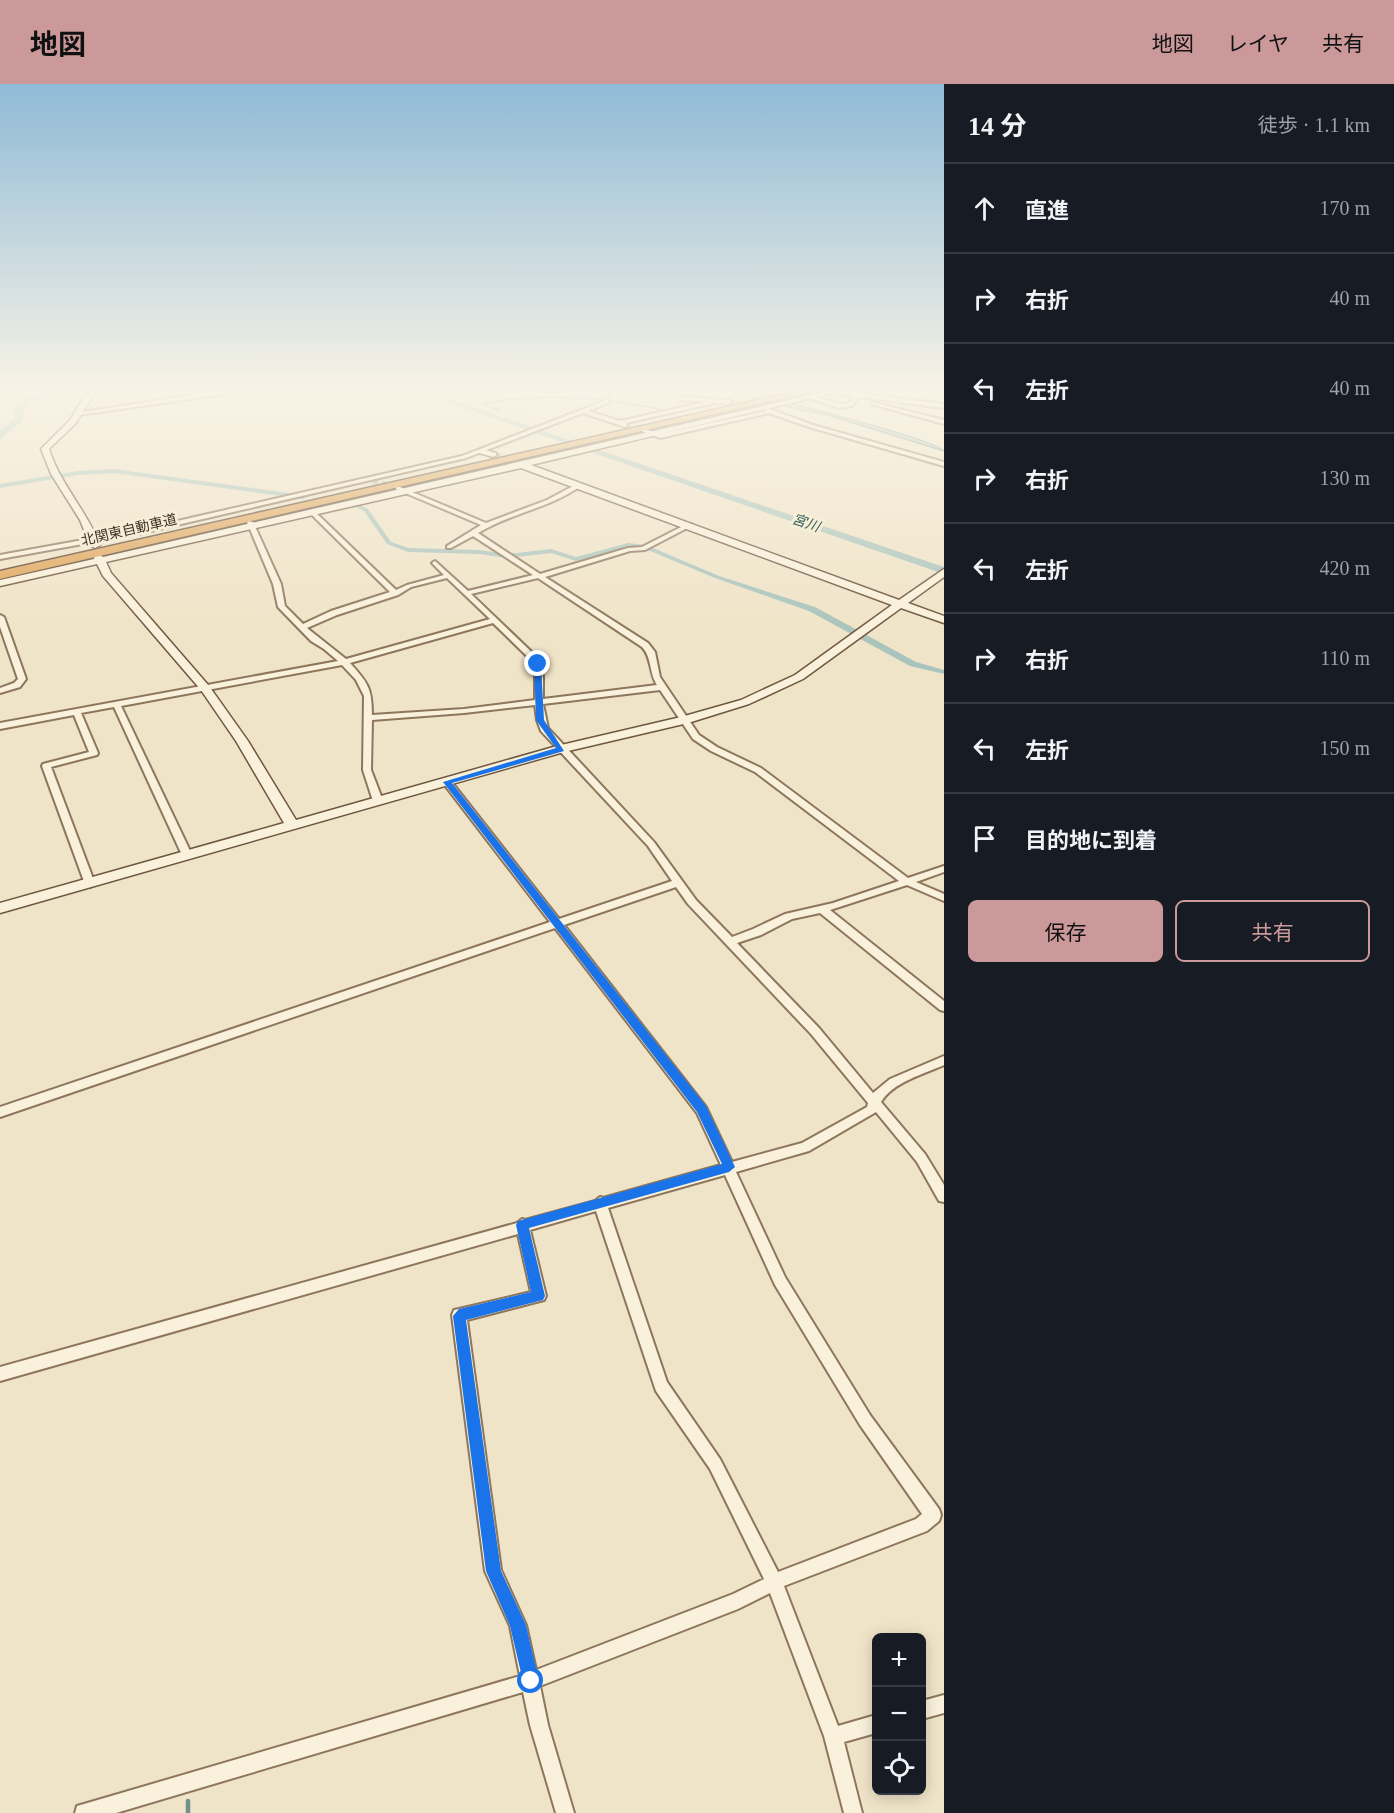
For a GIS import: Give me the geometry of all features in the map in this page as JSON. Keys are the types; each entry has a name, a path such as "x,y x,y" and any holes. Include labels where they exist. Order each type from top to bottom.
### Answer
{"highway":[{"name":"北関東自動車道","path":"0,570 459,468"},
{"name":"北関東自動車道","path":"0,575 463,468"}],"street":[{"path":"52,468 56,477 91,530 94,542"},
{"path":"0,557 94,542 420,468"},
{"path":"0,583 251,523 312,512 501,468"},
{"path":"529,468 944,620"},
{"path":"449,547 486,525 549,501 579,485"},
{"path":"401,490 486,525"},
{"path":"312,512 394,594"},
{"path":"251,523 277,584 282,607 314,639 327,646 344,662 365,687 368,696 368,770 378,801"},
{"path":"467,593 542,576 590,559 646,547 688,525"},
{"path":"472,532 645,645 651,652 656,677 691,732 702,742 758,770 906,881 944,898"},
{"path":"100,558 107,574 205,688 242,741 292,825"},
{"path":"435,563 536,660 539,668 540,720 561,749 651,844 677,883 815,1031 921,1158 944,1197"},
{"path":"0,908 561,749 719,711 779,688 942,574"},
{"path":"303,627 334,613 394,594 409,586 448,576"},
{"path":"0,617 22,679 17,685 0,691"},
{"path":"0,726 344,662 496,620"},
{"path":"367,718 464,711 662,687"},
{"path":"117,706 188,855"},
{"path":"78,713 94,753 46,766 90,884"},
{"path":"84,1813 531,1681 738,1601 774,1582 921,1526 933,1515 866,1420 780,1281 702,1110 447,782"},
{"path":"732,941 789,916 822,909 944,868"},
{"path":"0,1112 677,883"},
{"path":"822,909 944,1007"},
{"path":"0,1374 805,1147 871,1110 873,1103 894,1083 944,1060"},
{"path":"600,1203 661,1386 716,1464 774,1582 833,1736 853,1813"},
{"path":"522,1225 538,1296 459,1316 494,1571 518,1625 539,1725 565,1813"},
{"path":"926,1709 944,1704"},
{"path":"833,1736 872,1725"}],"waterway":[{"name":"宮川","path":"645,468 944,571"},
{"path":"0,486 78,473 114,471 303,497"},
{"path":"356,505 366,510 389,543 408,550 479,552 507,556 551,551 576,559 628,545 644,546 717,577 812,609 913,664 944,672"},
{"path":"188,1801 188,1813"}],"tunnel":[{"path":"373,481 398,488"}],"route":[{"path":"531,1681 518,1625 494,1571 459,1316 538,1296 522,1225 729,1167 702,1110 447,782 561,749 544,729 540,720 538,664"}]}
